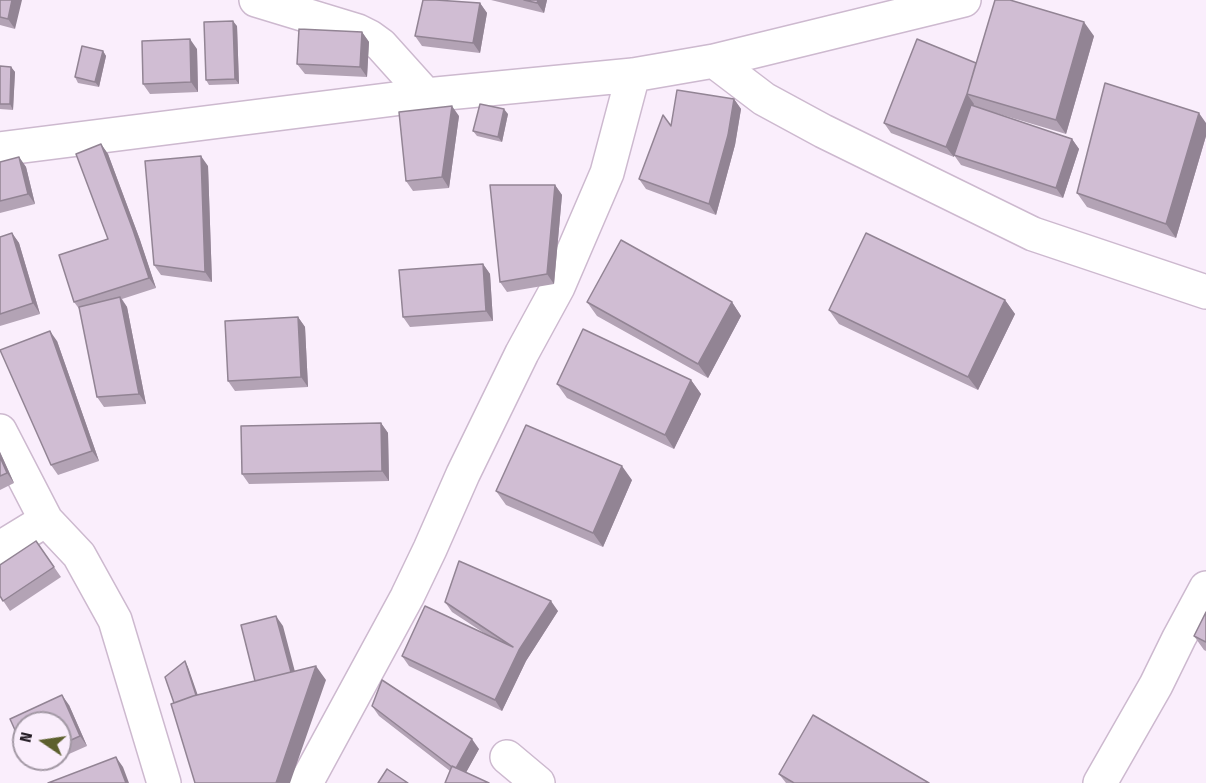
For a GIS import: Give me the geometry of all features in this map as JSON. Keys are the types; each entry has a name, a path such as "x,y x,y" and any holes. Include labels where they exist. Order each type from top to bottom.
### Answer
{"street":[{"path":"256,0 358,31 370,37 381,45 426,95"},
{"path":"0,149 426,95 633,75 714,61 964,0"},
{"path":"714,61 764,99 1032,234 1206,292"},
{"path":"306,783 407,597 463,474 522,353 558,287 607,173 633,75"},
{"path":"0,431 46,520 79,555 115,620 164,783"},
{"path":"0,548 46,520"},
{"path":"1100,783 1156,685 1206,588"},
{"path":"507,757 538,783"}],"building":[{"path":"0,0 12,0 8,19 0,17"},
{"path":"423,0 480,3 473,43 415,36"},
{"path":"995,0 1010,0 1084,22 1056,120 967,94"},
{"path":"233,21 235,79 206,80 204,22"},
{"path":"299,29 362,32 360,67 297,64"},
{"path":"190,39 191,82 143,84 142,41"},
{"path":"917,39 976,63 967,94 946,147 884,123"},
{"path":"82,46 103,51 95,82 75,77"},
{"path":"0,66 11,67 10,104 0,104"},
{"path":"1105,83 1199,113 1166,224 1077,193"},
{"path":"677,90 734,99 728,135 709,204 639,179 663,115 671,126"},
{"path":"480,104 504,109 498,137 473,131"},
{"path":"971,105 1072,139 1056,188 954,155"},
{"path":"452,106 442,177 406,181 399,112"},
{"path":"101,144 149,278 74,302 59,255 108,239 76,154"},
{"path":"201,156 205,272 154,265 145,161"},
{"path":"19,157 28,194 0,201 0,162"},
{"path":"490,185 555,185 547,274 500,282"},
{"path":"12,233 33,303 0,314 0,237"},
{"path":"866,233 1005,300 968,377 829,310"},
{"path":"621,240 732,302 698,364 587,302"},
{"path":"483,264 486,311 403,317 399,270"},
{"path":"120,297 139,394 97,397 79,307"},
{"path":"298,317 301,377 228,381 225,321"},
{"path":"583,329 691,380 665,435 557,384"},
{"path":"50,331 92,451 51,465 0,350"},
{"path":"381,423 382,471 242,474 241,426"},
{"path":"526,425 622,466 593,533 496,491"},
{"path":"0,457 7,473 0,476"},
{"path":"36,541 54,567 3,601 0,596 0,565"},
{"path":"459,561 551,601 519,650 495,700 402,656 425,606 513,647 445,602"},
{"path":"1206,612 1206,642 1194,636"},
{"path":"276,616 291,672 255,681 241,625"},
{"path":"185,661 196,695 174,703 165,677"},
{"path":"316,666 276,783 195,783 171,704 193,696"},
{"path":"382,680 472,739 456,768 372,706"},
{"path":"62,695 69,711 27,711"},
{"path":"813,715 929,783 794,783 779,774"},
{"path":"72,718 80,736 72,740"},
{"path":"116,757 126,783 48,783"},
{"path":"452,766 489,783 445,783"},
{"path":"387,769 408,783 378,783"}]}
